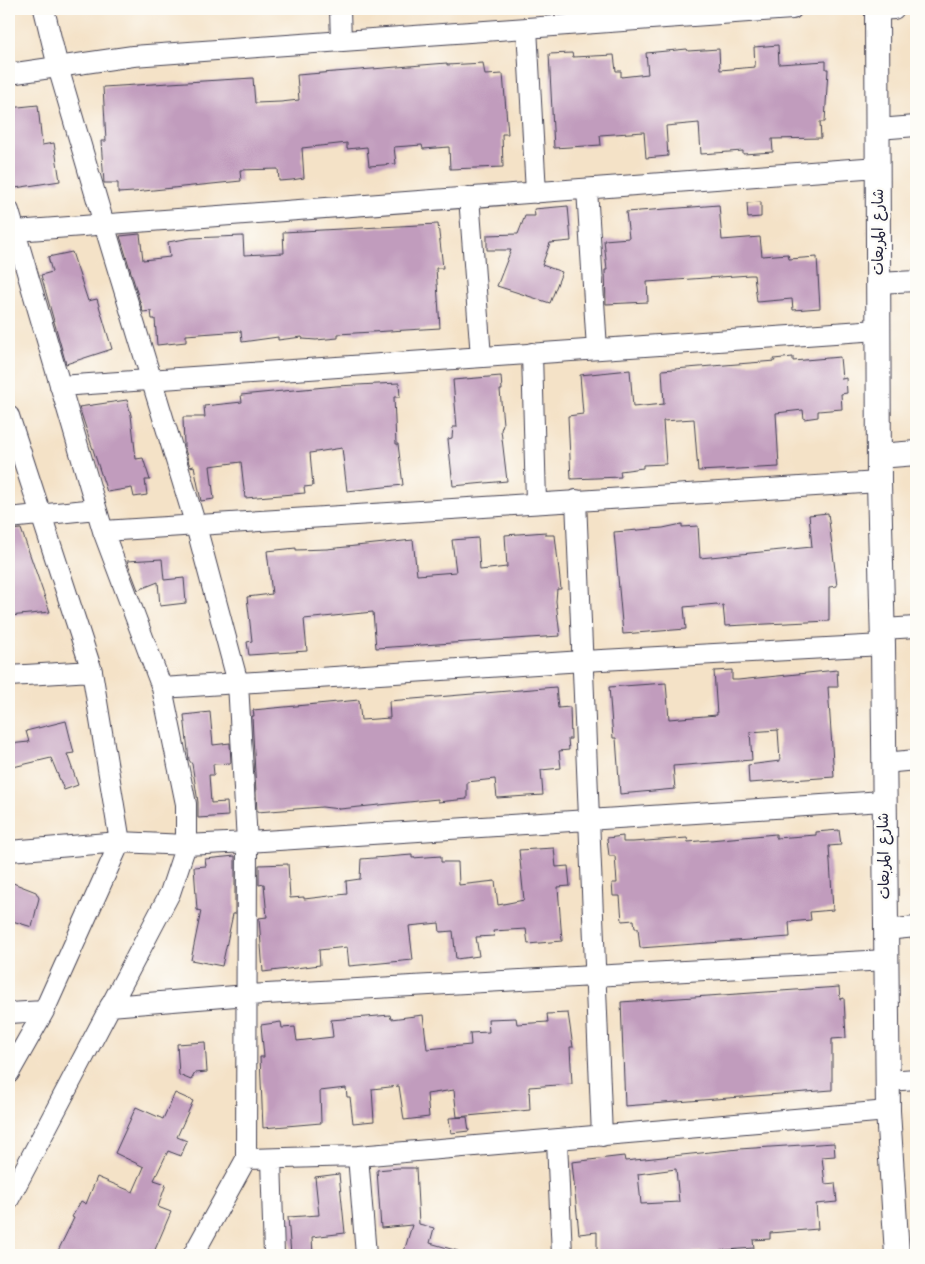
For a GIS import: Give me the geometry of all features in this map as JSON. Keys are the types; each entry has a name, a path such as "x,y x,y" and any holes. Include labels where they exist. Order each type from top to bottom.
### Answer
{"street":[{"path":"44,9 58,66 104,224 196,526 238,683 248,842 246,1159 193,1255"},
{"path":"340,9 342,41"},
{"path":"9,74 133,56 527,28 595,16 792,9"},
{"name":"شارع المربعات","path":"882,9 878,129 879,482 883,637 888,1111 897,1255"},
{"path":"527,28 536,193"},
{"path":"878,129 916,126"},
{"path":"15,231 878,167"},
{"path":"587,189 597,349"},
{"path":"469,198 482,357"},
{"path":"9,211 102,531 162,688 186,804 186,845 170,894 9,1199"},
{"path":"878,283 916,280"},
{"path":"60,386 878,330"},
{"path":"532,353 536,502"},
{"path":"9,416 92,670 120,842 44,1011 9,1073"},
{"path":"879,456 916,453"},
{"path":"102,531 536,502 879,482"},
{"path":"576,500 602,1136"},
{"path":"9,518 96,509"},
{"path":"162,688 583,661 883,637 916,627"},
{"path":"9,676 92,670"},
{"path":"884,763 916,760"},
{"path":"9,851 120,842 186,845 248,842 589,819 884,802"},
{"path":"885,930 916,927"},
{"path":"110,1006 248,995 596,978 886,960"},
{"path":"9,1014 44,1011"},
{"path":"888,1081 916,1079"},
{"path":"246,1159 358,1156 557,1141 888,1111"},
{"path":"557,1141 562,1255"},
{"path":"358,1156 366,1255"},
{"path":"270,1159 274,1255"}],"building":[{"path":"778,45 779,64 826,61 826,69 828,69 825,122 820,122 821,138 772,139 773,152 743,154 743,151 701,154 699,123 666,126 668,156 646,158 644,132 600,135 601,145 554,148 549,54 572,53 573,57 614,55 616,71 621,71 621,77 648,74 646,53 687,49 688,51 719,49 720,70 755,67 754,47"},
{"path":"447,63 447,65 483,63 485,75 503,74 508,134 502,134 503,167 450,169 449,147 423,149 422,145 394,147 396,164 369,166 367,147 347,149 347,143 302,148 304,178 292,180 279,181 278,169 240,170 241,181 134,192 118,193 118,183 104,183 101,141 106,141 103,87 253,78 255,103 281,102 299,100 297,75"},
{"path":"38,105 42,145 54,143 60,181 9,189 9,108"},
{"path":"761,202 761,217 748,218 747,203"},
{"path":"719,205 722,240 760,237 762,256 788,254 789,259 817,257 820,308 793,310 792,299 757,302 754,275 647,282 648,302 606,304 605,270 607,270 604,240 629,238 626,212"},
{"path":"568,206 571,241 550,243 542,265 562,272 550,303 497,286 511,250 487,250 487,235 518,234 525,216 535,216 534,209"},
{"path":"438,224 443,268 436,268 440,328 338,334 338,338 316,340 303,339 302,337 278,340 278,337 242,342 241,331 186,335 186,342 157,345 155,319 152,319 151,311 143,312 120,236 140,234 143,260 170,257 168,242 191,238 243,236 244,255 284,253 283,232"},
{"path":"72,252 88,301 97,299 112,349 66,364 41,275 52,272 48,257"},
{"path":"793,357 793,361 840,357 842,379 846,378 847,393 841,394 842,409 818,411 818,417 804,419 803,410 776,413 779,467 698,471 694,419 663,421 666,464 643,465 643,468 620,471 621,477 571,479 568,416 583,414 580,375 630,370 633,407 664,404 662,370 775,361 774,359"},
{"path":"501,376 502,390 500,390 503,424 501,430 507,481 453,486 448,439 452,438 453,427 457,427 453,380"},
{"path":"399,383 400,397 394,397 396,444 398,444 403,485 347,491 342,448 310,453 313,486 304,487 305,493 245,498 241,462 210,466 214,499 201,501 194,466 190,467 184,446 183,417 205,417 204,406 242,402 241,395 336,386"},
{"path":"127,400 131,415 136,459 143,458 150,480 145,480 147,495 134,497 132,488 107,492 79,407"},
{"path":"828,513 837,586 829,587 829,621 725,626 723,605 718,606 717,604 684,607 686,629 623,634 614,532 663,528 682,524 682,527 698,526 700,558 812,547 809,515"},
{"path":"21,529 50,612 9,616 9,530"},
{"path":"546,532 546,535 555,535 561,589 557,589 556,601 560,636 376,648 373,612 304,619 307,651 249,655 247,642 252,641 247,597 272,594 267,551 296,548 296,550 327,549 413,540 417,575 456,572 452,540 478,538 480,570 507,567 505,535"},
{"path":"162,559 164,580 184,578 186,603 160,606 158,582 138,590 127,561"},
{"path":"732,670 732,680 738,680 837,670 838,687 828,687 834,777 749,783 748,765 780,761 778,730 750,732 752,760 673,766 675,789 620,794 616,738 613,738 609,687 666,683 669,719 717,715 714,671"},
{"path":"556,687 558,708 570,707 571,739 568,739 569,750 559,751 561,768 541,770 543,795 497,798 495,779 467,782 467,799 438,802 438,799 340,809 322,807 257,812 253,710 359,700 361,720 390,718 389,701"},
{"path":"210,712 213,745 230,743 231,763 213,764 214,775 209,775 211,803 227,802 228,816 198,818 198,802 192,764 189,760 184,715"},
{"path":"66,721 74,753 67,754 78,785 64,790 51,758 9,768 9,744 29,742 26,731"},
{"path":"839,830 841,845 829,846 833,910 810,912 811,920 789,922 790,937 640,948 638,928 635,928 634,920 622,921 620,896 613,896 612,883 617,883 615,856 609,856 607,838 623,836 623,842 633,842 687,838 688,842 776,834 776,838 816,835 816,832"},
{"path":"554,848 556,867 568,866 570,886 558,887 562,941 528,944 526,929 493,931 494,936 476,937 479,956 456,959 453,931 440,932 439,923 409,926 413,960 349,966 347,947 319,950 320,965 263,972 259,918 267,917 264,884 259,885 259,865 288,864 290,898 304,897 304,899 347,894 346,881 360,879 361,859 412,855 412,858 441,856 441,862 458,862 459,885 495,881 498,905 524,900 519,850"},
{"path":"235,856 235,914 233,914 222,966 191,960 201,911 197,910 194,867 206,866 205,859"},
{"path":"13,883 36,892 39,898 32,927 9,920 9,893"},
{"path":"839,987 840,999 844,998 846,1038 832,1039 832,1090 625,1106 621,1002"},
{"path":"568,1013 573,1047 570,1047 572,1084 529,1087 530,1110 457,1117 454,1090 427,1094 429,1117 404,1120 399,1086 372,1089 374,1121 353,1123 350,1097 347,1097 346,1088 320,1091 321,1123 263,1128 260,1057 264,1057 261,1025 281,1022 282,1028 295,1027 297,1041 333,1037 331,1020 390,1015 391,1019 423,1015 427,1049 471,1045 470,1033 489,1032 488,1019 516,1018 517,1024 548,1022 547,1014"},
{"path":"205,1042 207,1072 195,1073 191,1080 179,1075 177,1044"},
{"path":"175,1093 193,1101 177,1137 187,1141 181,1156 168,1151 154,1180 166,1184 158,1207 171,1212 154,1252 150,1250 148,1255 56,1255 74,1218 72,1217 81,1201 86,1204 97,1177 133,1192 144,1167 115,1153 136,1107 163,1119"},
{"path":"467,1117 469,1131 451,1133 449,1118"},
{"path":"834,1143 835,1156 822,1157 825,1184 835,1183 837,1202 816,1204 818,1229 770,1233 770,1239 753,1240 754,1248 657,1255 597,1255 597,1232 579,1234 572,1162 624,1156 625,1161 739,1149","holes":["676,1169 679,1202 641,1204 638,1174"]},
{"path":"416,1168 419,1224 434,1228 430,1243 458,1251 457,1255 403,1255 412,1225 381,1228 377,1170"},
{"path":"339,1174 345,1233 312,1237 313,1255 291,1255 288,1217 319,1215 315,1177"}]}
